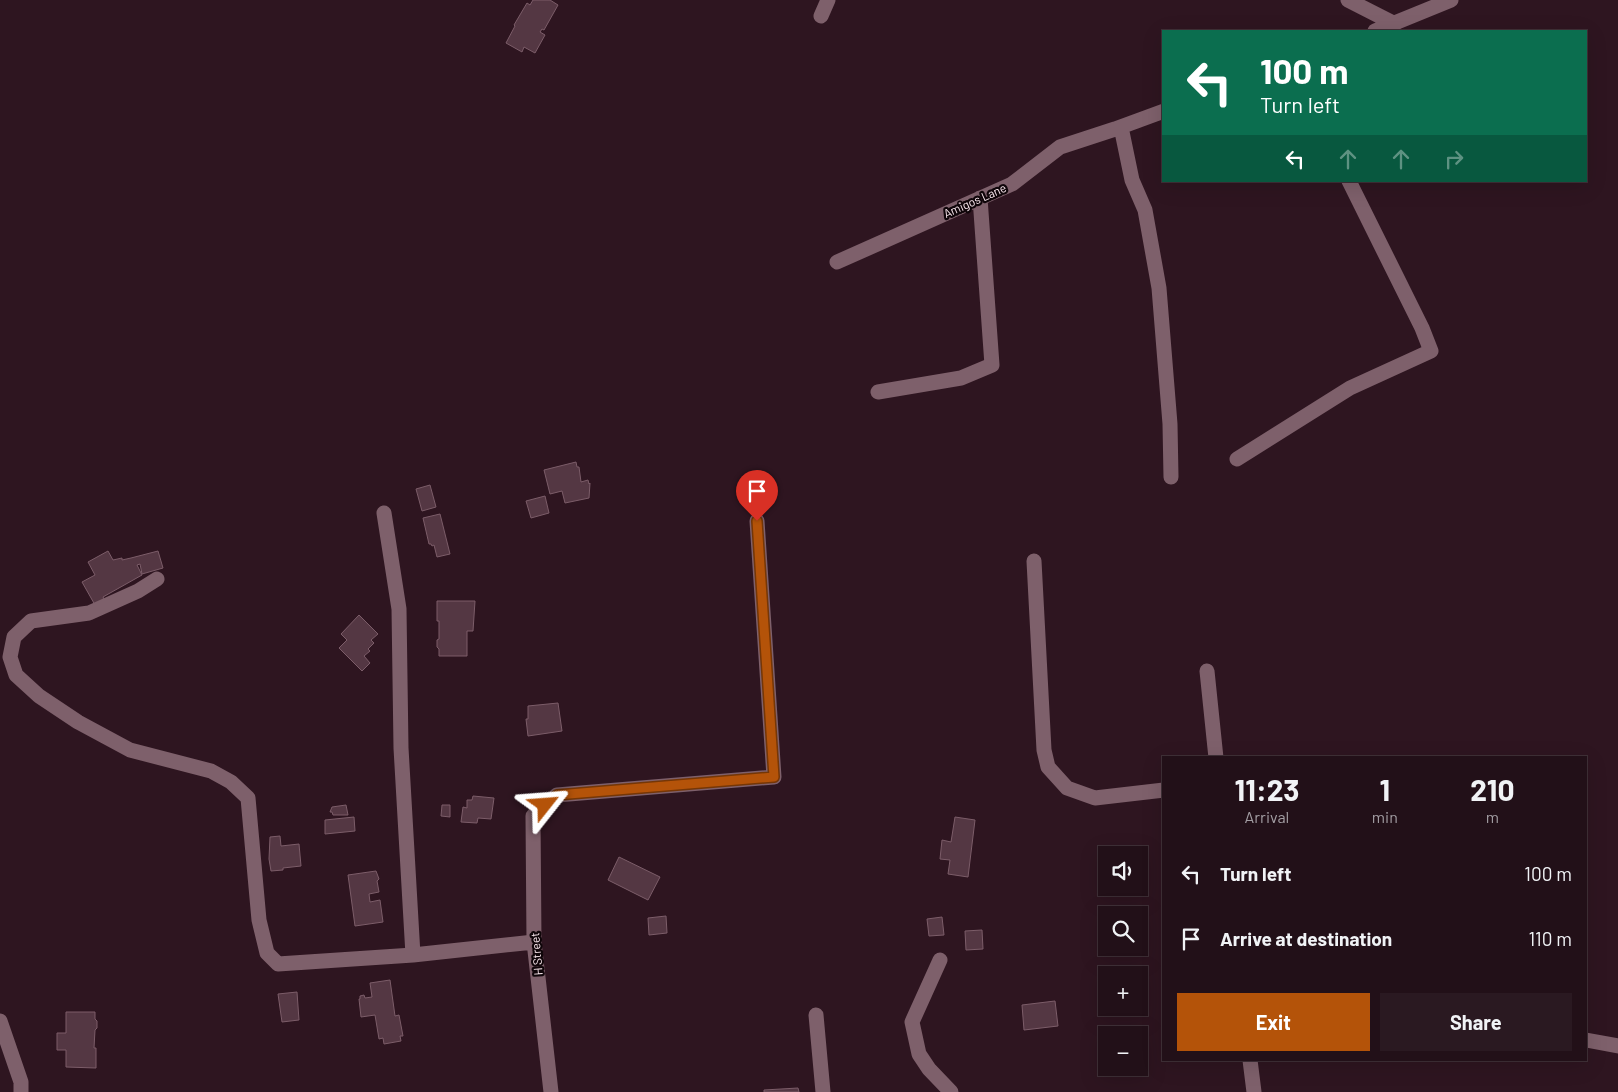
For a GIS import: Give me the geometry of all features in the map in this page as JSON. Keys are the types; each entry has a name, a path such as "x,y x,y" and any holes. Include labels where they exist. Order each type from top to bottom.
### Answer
{"street":[{"path":"821,16 828,0"},
{"path":"1348,0 1395,24"},
{"path":"1377,30 1451,0"},
{"name":"Amigos Lane","path":"837,262 1012,184 1060,147 1162,111"},
{"path":"1120,127 1132,180 1145,210 1159,288 1170,424 1171,477"},
{"path":"1237,459 1350,388 1431,351 1422,328 1349,182"},
{"path":"878,392 960,378 992,365 980,198"},
{"path":"384,513 399,609 401,748 413,955"},
{"name":"H Street","path":"551,1092 534,942 534,816 557,795 774,777 757,521"},
{"path":"1034,561 1044,750 1048,767 1067,788 1095,798 1162,790"},
{"path":"157,579 138,590 88,612 31,621 14,637 10,657 16,674 39,696 78,722 130,750 211,771 231,782 248,798 259,920 266,953 278,964 413,955 534,942"},
{"path":"1207,671 1216,756"},
{"path":"940,960 912,1022 918,1054 929,1069 951,1092"},
{"path":"816,1015 823,1092"},
{"path":"0,1021 21,1082 21,1092"},
{"path":"1587,1040 1618,1046"},
{"path":"1250,1061 1254,1092"}],"building":[{"path":"533,0 550,0 558,5 544,30 542,29 540,32 545,35 535,53 524,47 522,52 506,43 527,3 530,5"},
{"path":"576,462 577,467 579,467 581,482 588,480 590,483 589,498 565,503 562,491 550,494 544,470"},
{"path":"430,485 436,507 422,511 416,489"},
{"path":"545,496 549,513 531,518 526,501"},
{"path":"440,514 450,554 437,557 434,545 429,544 423,518"},
{"path":"108,551 113,560 122,558 122,560 158,551 163,568 142,574 140,564 137,565 142,575 103,597 104,599 95,605 82,582 95,575 88,562"},
{"path":"437,601 475,601 473,631 467,631 467,656 439,656 439,649 437,647 439,621 437,621"},
{"path":"359,615 378,634 371,640 374,643 368,649 370,651 364,656 370,663 362,671 339,648 347,640 341,634"},
{"path":"558,703 562,731 528,736 526,719 528,719 528,706"},
{"path":"473,796 494,798 491,819 478,818 477,823 461,822 463,807 467,808 467,800 472,800"},
{"path":"346,805 348,815 333,815 330,812 332,807"},
{"path":"442,805 450,805 450,817 441,816"},
{"path":"354,817 355,831 325,834 325,820"},
{"path":"955,817 975,820 968,877 948,874 950,860 940,859 942,840 951,842"},
{"path":"280,836 281,846 299,844 301,866 271,871 269,859 270,837"},
{"path":"619,857 660,877 648,900 608,880"},
{"path":"376,871 379,879 377,881 379,892 369,894 370,902 380,900 383,922 355,926 348,875"},
{"path":"666,916 667,933 649,935 648,918"},
{"path":"942,917 944,935 929,936 927,919"},
{"path":"982,930 983,949 966,950 965,931"},
{"path":"390,980 395,1016 399,1015 403,1036 400,1036 401,1041 384,1044 383,1038 379,1039 375,1015 361,1017 359,999 360,996 364,995 365,998 372,997 370,983"},
{"path":"297,992 299,1020 282,1022 278,994"},
{"path":"1055,1001 1058,1026 1024,1030 1022,1005"},
{"path":"66,1012 95,1012 95,1019 97,1021 94,1048 96,1048 96,1068 66,1067 66,1050 57,1050 57,1033 66,1033"},
{"path":"798,1088 799,1092 764,1092 764,1090"}],"route":[{"path":"545,805 557,795 774,777 757,521"}]}
